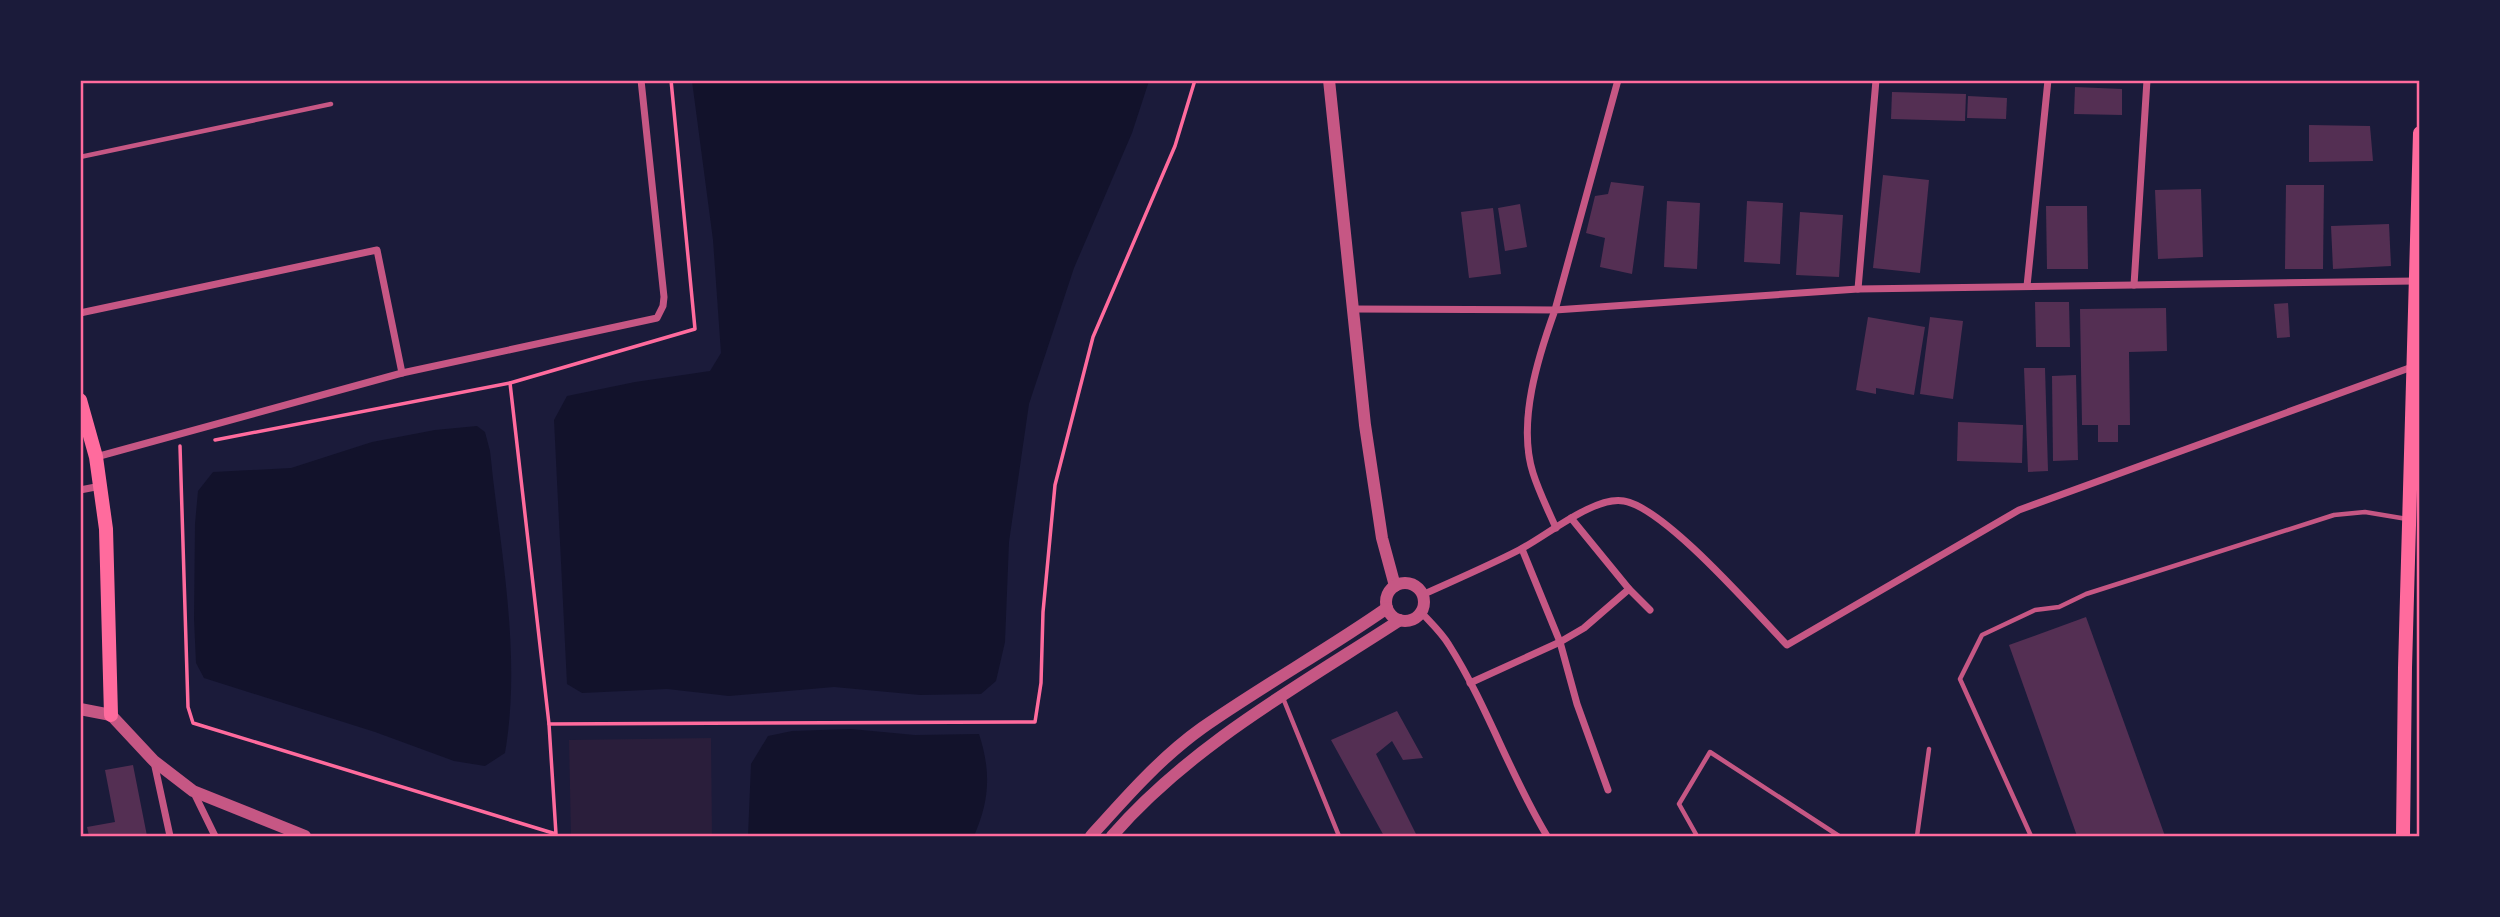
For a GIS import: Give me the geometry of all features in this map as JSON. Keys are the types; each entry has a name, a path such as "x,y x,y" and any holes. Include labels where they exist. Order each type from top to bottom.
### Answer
{"main road":[{"path":"2403,836 2414,519 2412,367 2420,133"},
{"path":"80,400 96,457 106,529 111,715"}],"street":[{"path":"96,457 402,373 657,318 664,297 641,80"},
{"path":"1329,80 1365,425 1382,538 1395,586"},
{"path":"1556,528 1532,471 1527,426 1533,382 1555,310 1613,90 1618,80"},
{"path":"1858,289 1876,80"},
{"path":"2027,286 2048,80"},
{"path":"2134,285 2147,80"},
{"path":"80,313 376,250 402,373"},
{"path":"1353,309 1555,310 1858,289 2415,281"},
{"path":"1423,595 1522,549 1571,518 1607,502 1623,500 1645,509 1679,535 1787,645 2019,510 2412,367"},
{"path":"80,490 101,486"},
{"path":"1571,518 1629,589 1650,610"},
{"path":"1522,549 1560,642 1577,704 1608,790"},
{"path":"1411,584 1423,595 1421,612 1412,620 1394,618 1387,608 1386,600 1395,586 1411,584"},
{"path":"1470,683 1560,642 1584,628 1629,589"},
{"path":"1091,836 1134,788 1201,729 1387,608"},
{"path":"1421,612 1448,643 1525,799 1547,836"},
{"path":"1112,836 1133,812 1201,752 1400,620"},
{"path":"80,709 111,715 154,761 193,791 305,836"},
{"path":"154,761 170,836"},
{"path":"193,791 215,836"}],"lane":[{"path":"80,157 331,104"},
{"path":"2031,836 1960,679 1982,635 2035,610 2059,607 2086,594 2334,515 2365,512 2414,519"},
{"path":"1282,697 1339,836"},
{"path":"1917,836 1929,749"},
{"path":"1697,836 1679,804 1710,752 1839,836"}],"path":[{"path":"549,724 1035,722 1041,682 1043,612 1052,511 1058,472 1093,337 1175,146 1195,80"},
{"path":"192,444 178,446 188,707 193,723 556,834 549,724 510,383 205,441"}],"shaded area":[{"path":"692,81 1149,81 1132,133 1074,268 1029,404 1009,542 1005,642 996,681 981,694 920,695 834,687 729,696 667,689 582,693 567,684 554,420 567,396 710,371 721,353 713,240"},
{"path":"477,426 485,432 490,451 508,602 511,678 505,753 485,766 454,761 375,732 204,678 196,663 195,524 198,491 213,472 291,468 372,442 435,430"},
{"path":"851,729 915,735 979,734 986,760 987,785 983,810 974,836 748,836 751,764 768,736 792,731"},
{"path":"711,738 712,836 571,836 569,740"}],"building":[{"path":"2075,87 2122,89 2122,115 2074,114"},
{"path":"1892,92 1966,94 1965,121 1891,119"},
{"path":"1968,96 2007,98 2006,119 1967,118"},
{"path":"2309,125 2370,126 2373,161 2309,162"},
{"path":"1883,175 1929,180 1920,273 1873,268"},
{"path":"1611,182 1644,186 1632,274 1600,267 1605,238 1586,233 1595,196 1608,194"},
{"path":"2286,185 2324,185 2323,269 2285,269"},
{"path":"2201,189 2203,257 2158,259 2155,190"},
{"path":"1667,201 1700,203 1697,269 1664,267"},
{"path":"1747,201 1783,203 1780,264 1744,262"},
{"path":"1520,204 1527,247 1505,251 1498,208"},
{"path":"2046,206 2087,206 2088,269 2047,269"},
{"path":"1493,208 1501,274 1469,278 1461,212"},
{"path":"1800,212 1843,215 1839,277 1796,275"},
{"path":"2389,224 2391,266 2333,269 2331,226"},
{"path":"2035,302 2069,302 2070,347 2036,347"},
{"path":"2288,303 2290,337 2277,338 2274,304"},
{"path":"2166,308 2167,351 2129,352 2130,425 2118,425 2118,442 2098,442 2098,425 2082,425 2080,309"},
{"path":"1868,317 1925,327 1914,395 1876,388 1876,394 1856,390"},
{"path":"1930,317 1963,321 1953,399 1920,394"},
{"path":"2024,368 2045,368 2048,471 2028,472"},
{"path":"2076,375 2078,460 2053,461 2052,376"},
{"path":"1958,422 2023,425 2022,463 1957,461"},
{"path":"2086,617 2165,836 2077,836 2009,645"},
{"path":"1397,711 1423,758 1403,760 1392,741 1376,754 1417,836 1384,836 1331,740"},
{"path":"133,765 147,836 89,836 87,827 115,822 105,770"}]}
